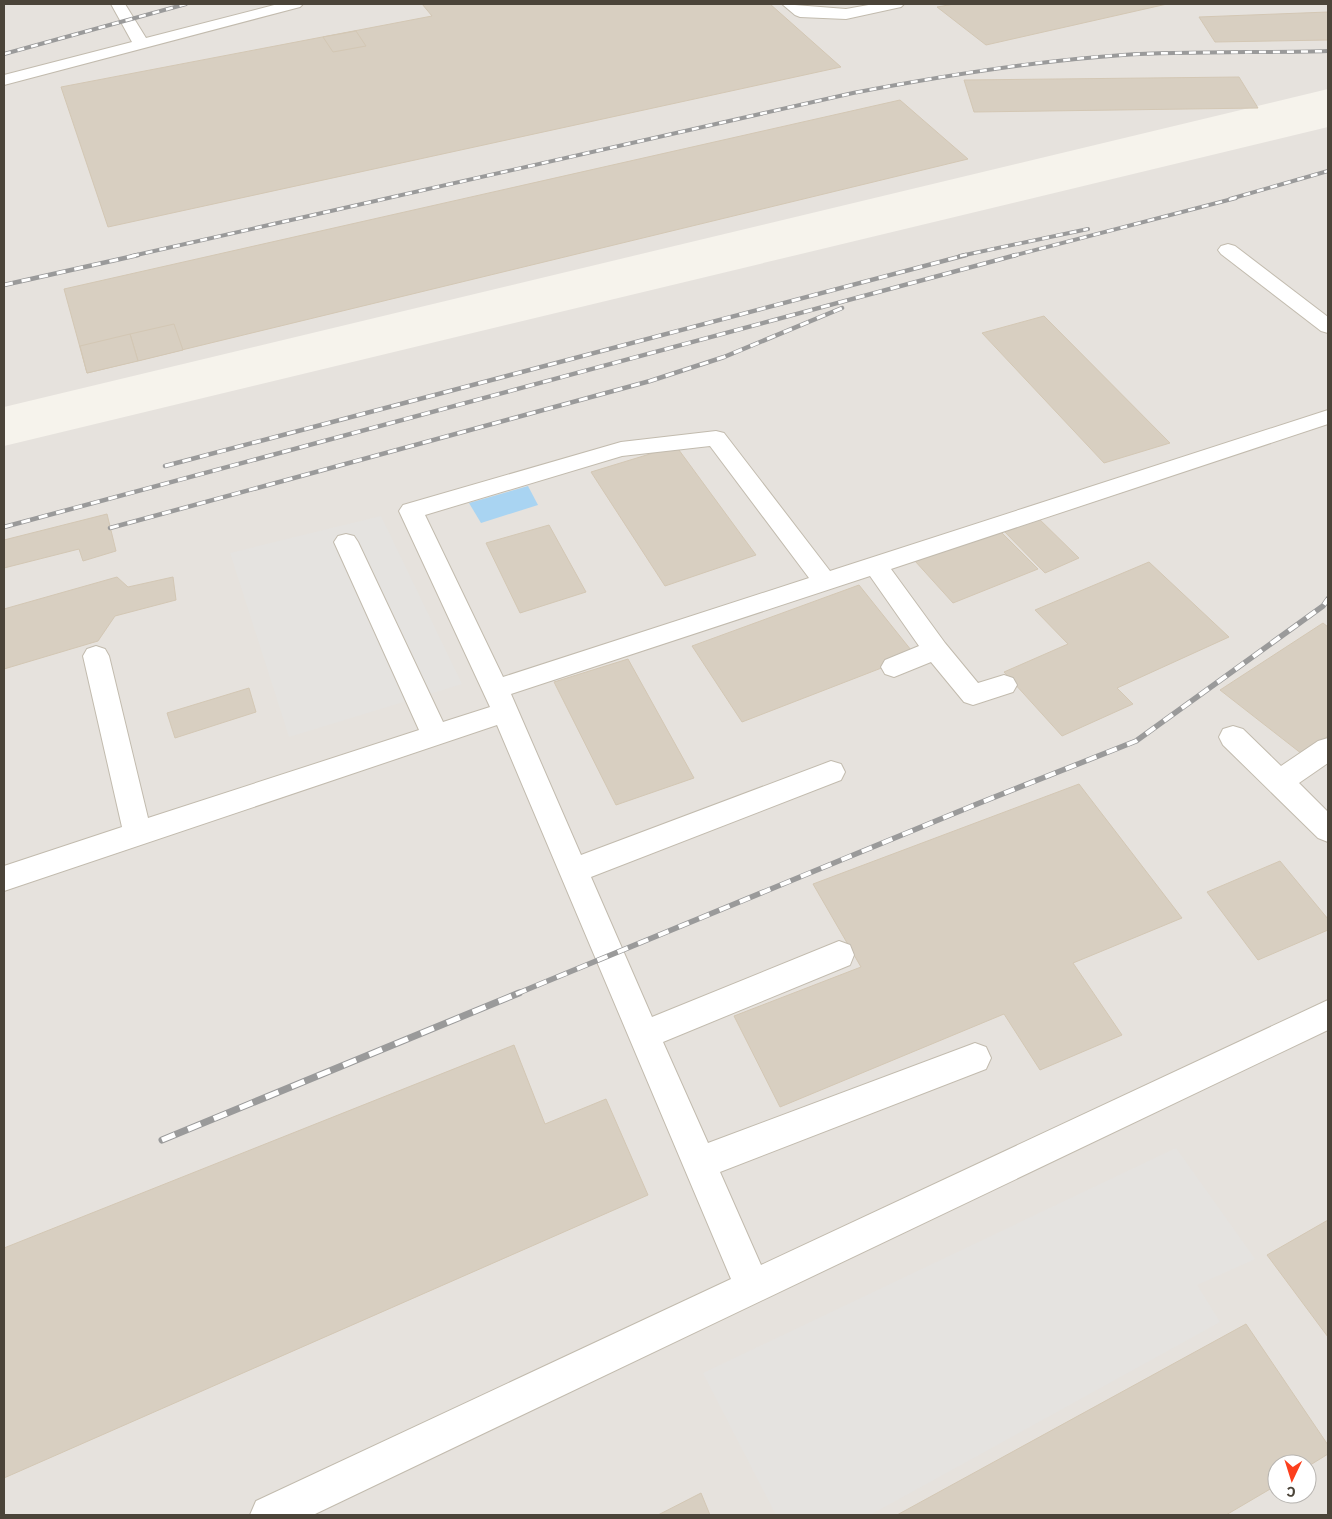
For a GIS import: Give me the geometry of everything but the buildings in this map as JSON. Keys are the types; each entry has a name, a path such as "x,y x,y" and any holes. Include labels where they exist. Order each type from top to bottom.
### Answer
{"lane":[{"path":"118,4 141,44"},
{"path":"4,80 295,4"},
{"path":"790,4 800,12 846,14 896,4"},
{"path":"1228,250 1328,327"},
{"path":"4,878 436,736 500,700 825,581 1328,417"},
{"path":"752,1286 500,700 412,511 620,449 716,438 825,581"},
{"path":"346,542 436,736"},
{"path":"875,565 936,650 973,695 1004,685"},
{"path":"894,667 936,650"},
{"path":"96,656 138,834"},
{"path":"1233,737 1328,830"},
{"path":"1279,782 1328,749"},
{"path":"573,871 831,772"},
{"path":"644,1035 839,955"},
{"path":"270,1515 308,1507 752,1286 1328,1015"},
{"path":"699,1163 975,1058"}],"shaded area":[{"path":"4,4 1328,4 1328,89 4,407"},
{"path":"1328,127 1328,1515 4,1515 4,446"},
{"path":"381,516 462,684 289,737 230,553"},
{"path":"1176,1148 1255,1259 1197,1285 1220,1322 870,1515 776,1515 703,1373"}],"water":[{"path":"528,486 538,505 481,523 469,503"}],"railway":[{"path":"4,54 186,4"},
{"path":"132,256 853,93 920,81 1021,65 1123,55 1328,51"},
{"path":"1230,199 1328,171"},
{"path":"1012,256 1236,198"},
{"path":"960,256 1088,229"},
{"path":"4,285 138,255"},
{"path":"165,466 966,255"},
{"path":"4,527 1016,255"},
{"path":"110,528 650,381 724,357 842,308"},
{"path":"516,994 977,804 1136,741 1323,606 1328,599"},
{"path":"162,1140 519,993"}]}
